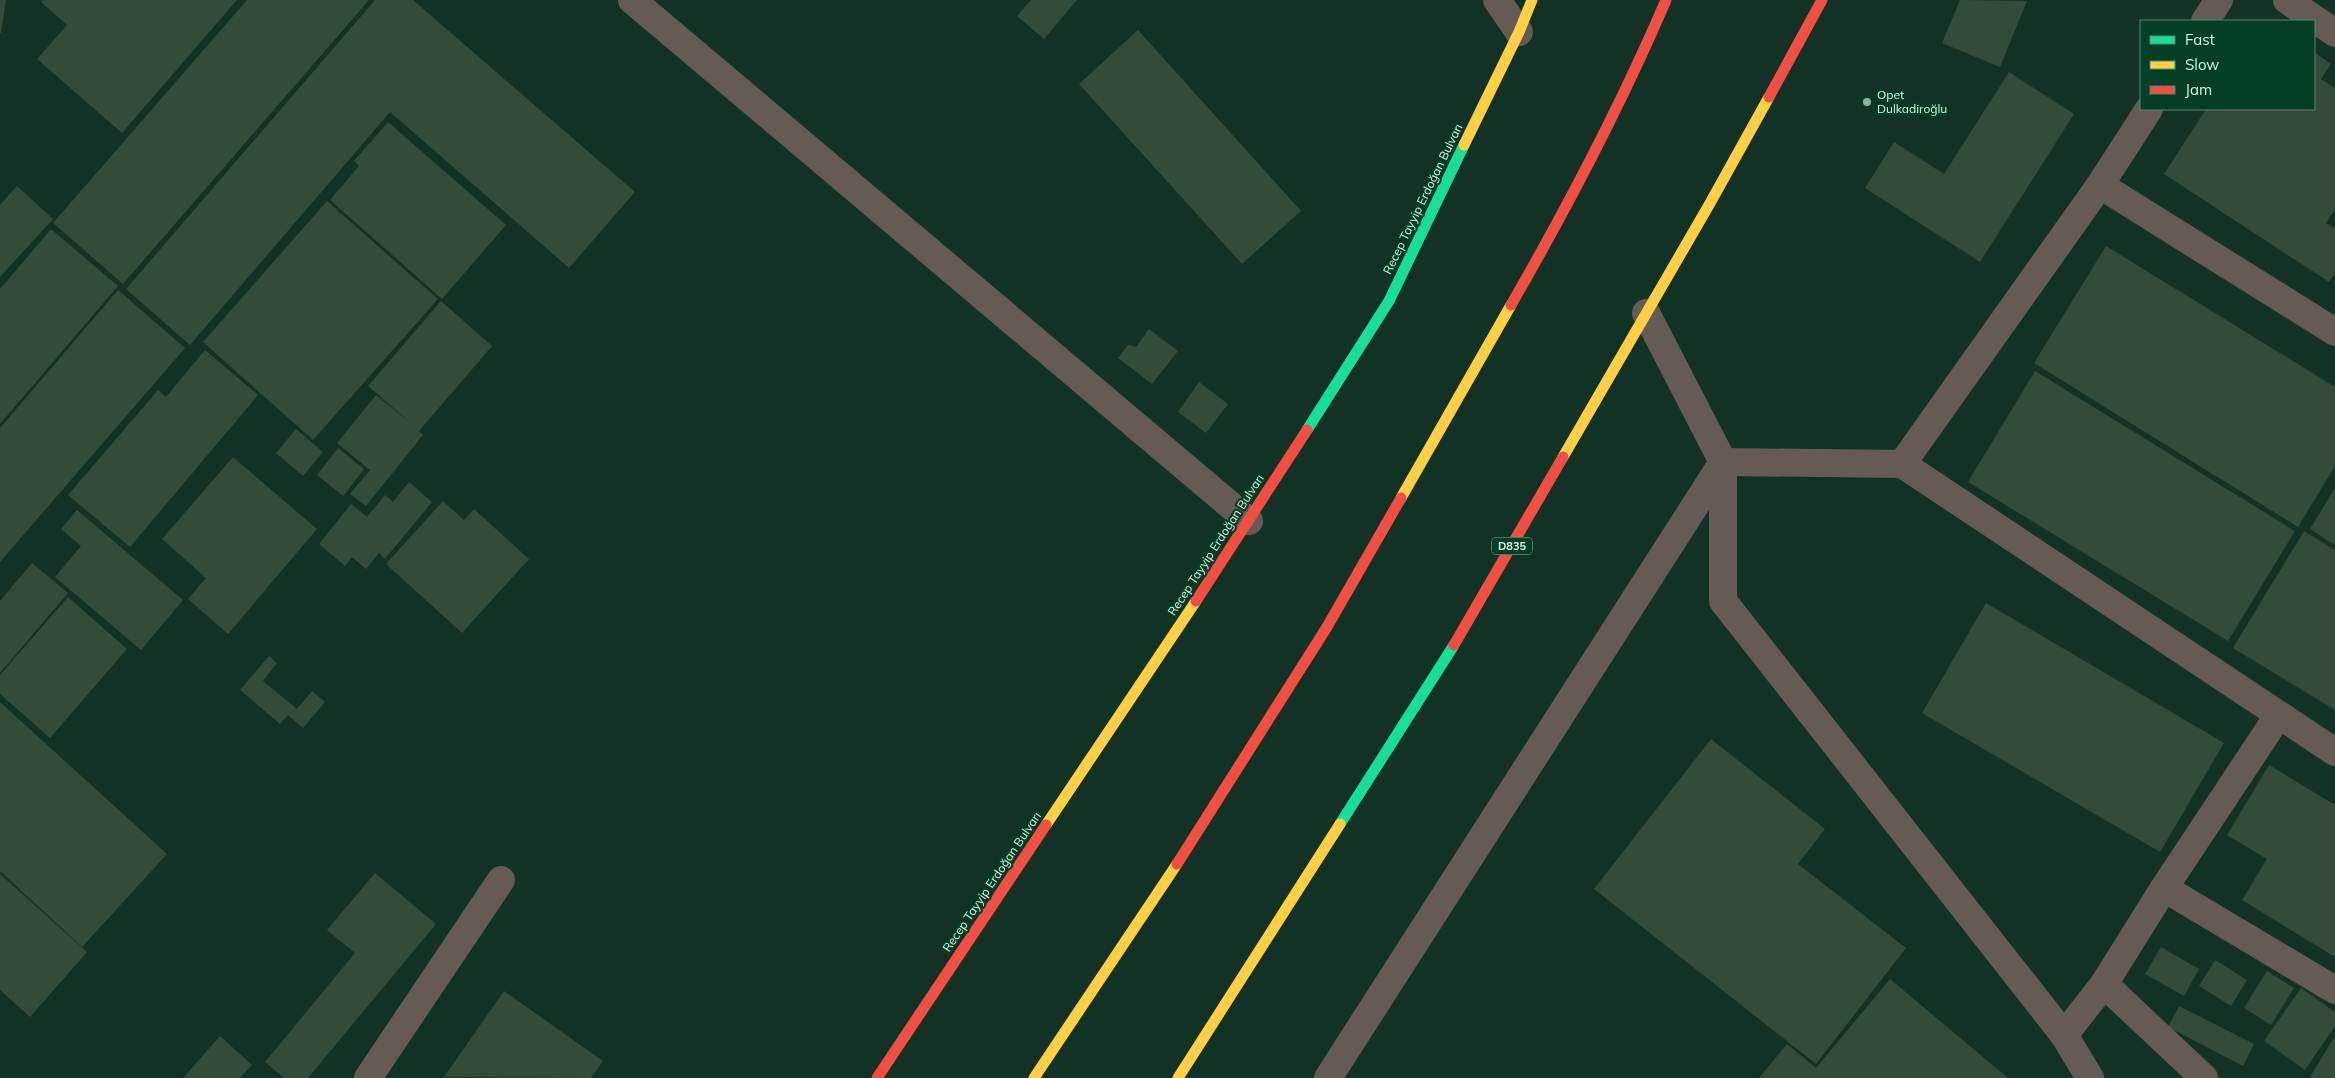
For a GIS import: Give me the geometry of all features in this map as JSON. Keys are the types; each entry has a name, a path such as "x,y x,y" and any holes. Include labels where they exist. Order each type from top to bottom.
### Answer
{"main road":[{"name":"Recep Tayyip Erdoğan Bulvarı","path":"877,1078 1249,521 1388,301 1519,32 1532,0"},
{"path":"1034,1078 1160,891 1327,627 1563,214 1644,51 1666,0"},
{"name":"D835","path":"1178,1078 1444,662 1646,313 1822,0"},
{"path":"1798,44 1828,12"}],"street":[{"path":"632,0 1249,521"},
{"path":"1497,0 1519,32"},
{"path":"2206,20 2219,0"},
{"path":"2287,0 2335,33"},
{"path":"1902,464 2100,185 2148,110"},
{"path":"2100,185 2335,332"},
{"path":"1646,313 1723,462 1723,600 2064,1035 2090,1078"},
{"path":"1723,462 1902,464 2278,716 2335,752"},
{"path":"1328,1078 1723,462"},
{"path":"2064,1035 2104,984 2164,888 2278,716"},
{"path":"368,1078 501,880"},
{"path":"2164,888 2335,990"},
{"path":"2104,984 2204,1078"}],"building":[{"path":"0,0 6,0 1,33 0,33"},
{"path":"43,0 237,0 122,133 37,59 67,25 41,2"},
{"path":"247,0 369,0 123,284 53,223"},
{"path":"375,0 413,0 635,192 569,268 390,112 190,345 126,289"},
{"path":"1031,0 1077,0 1044,39 1017,16"},
{"path":"1960,0 2027,1 2000,67 1942,43"},
{"path":"1138,30 1301,211 1242,264 1079,84"},
{"path":"2315,53 2331,64 2321,79 2335,88 2335,209 2326,223 2335,228 2335,273 2329,282 2164,174 2205,110 2315,110"},
{"path":"2009,72 2074,114 1980,262 1865,188 1894,142 1944,174"},
{"path":"388,122 506,225 442,299 330,200 359,166 354,161"},
{"path":"17,186 53,219 0,277 0,205"},
{"path":"327,201 438,299 313,440 203,342"},
{"path":"51,229 118,286 0,424 0,289"},
{"path":"2106,246 2335,387 2335,466 2298,527 2034,363"},
{"path":"118,290 185,348 0,562 0,428"},
{"path":"441,301 492,346 419,431 423,435 366,506 350,494 370,470 337,443 376,395 414,426 368,386"},
{"path":"1149,329 1178,351 1152,384 1118,358 1128,345 1136,347"},
{"path":"205,350 258,395 130,547 68,495 158,390 166,397"},
{"path":"2035,371 2295,531 2228,641 1968,482"},
{"path":"1199,382 1228,404 1206,433 1178,412"},
{"path":"296,429 323,452 303,476 276,453"},
{"path":"338,448 364,469 343,496 317,475"},
{"path":"233,457 317,529 228,634 188,599 206,578 162,539"},
{"path":"409,482 432,502 385,559 379,553 366,569 352,557 345,566 319,544 351,504 367,517 385,495 393,502"},
{"path":"2335,488 2335,545 2310,529"},
{"path":"443,501 464,520 474,509 529,559 462,633 386,564"},
{"path":"77,510 183,600 141,650 55,577 81,546 61,529"},
{"path":"2304,531 2335,550 2335,710 2233,648"},
{"path":"32,563 68,593 0,673 0,601"},
{"path":"68,597 127,649 50,738 0,694 0,675"},
{"path":"1986,603 2224,743 2160,852 1922,713"},
{"path":"269,656 277,663 263,681 297,709 312,691 325,702 303,728 288,715 280,724 240,690"},
{"path":"0,702 167,854 82,947 0,871"},
{"path":"1711,739 1825,829 1798,864 1906,948 1816,1064 1594,889"},
{"path":"2269,765 2335,805 2335,957 2242,900 2267,859 2227,835"},
{"path":"375,873 436,924 308,1078 284,1078 265,1062 355,953 327,930"},
{"path":"0,874 87,952 30,1017 0,990"},
{"path":"2161,947 2199,969 2184,996 2145,974"},
{"path":"2215,960 2247,980 2231,1006 2199,986"},
{"path":"2267,971 2294,988 2271,1025 2244,1008"},
{"path":"1890,979 2008,1078 1759,1078 1787,1044 1816,1068"},
{"path":"2301,988 2335,1012 2335,1026 2305,1070 2264,1041"},
{"path":"504,991 603,1061 591,1078 444,1077"},
{"path":"2179,1006 2254,1044 2243,1066 2168,1027"},
{"path":"220,1036 252,1065 240,1078 183,1078"},
{"path":"2335,1036 2335,1078 2310,1077"}],"traffic: fast":[{"path":"1307,430 1389,301 1464,145"},
{"path":"1340,824 1454,645"}],"traffic: slow":[{"path":"1464,145 1519,32 1532,0"},
{"path":"1563,457 1709,205 1769,97"},
{"path":"1401,498 1511,305"},
{"path":"1046,825 1196,601"},
{"path":"1178,1078 1340,824"},
{"path":"1034,1078 1177,864"}],"traffic: jam":[{"path":"1511,305 1593,155 1631,78 1666,0"},
{"path":"1769,97 1822,0"},
{"path":"1196,601 1307,430"},
{"path":"1454,645 1563,457"},
{"path":"1177,864 1327,627 1401,498"},
{"path":"877,1078 1046,825"}],"place":[{"name":"Opet Dulkadiroğlu","path":"1867,102"}]}
